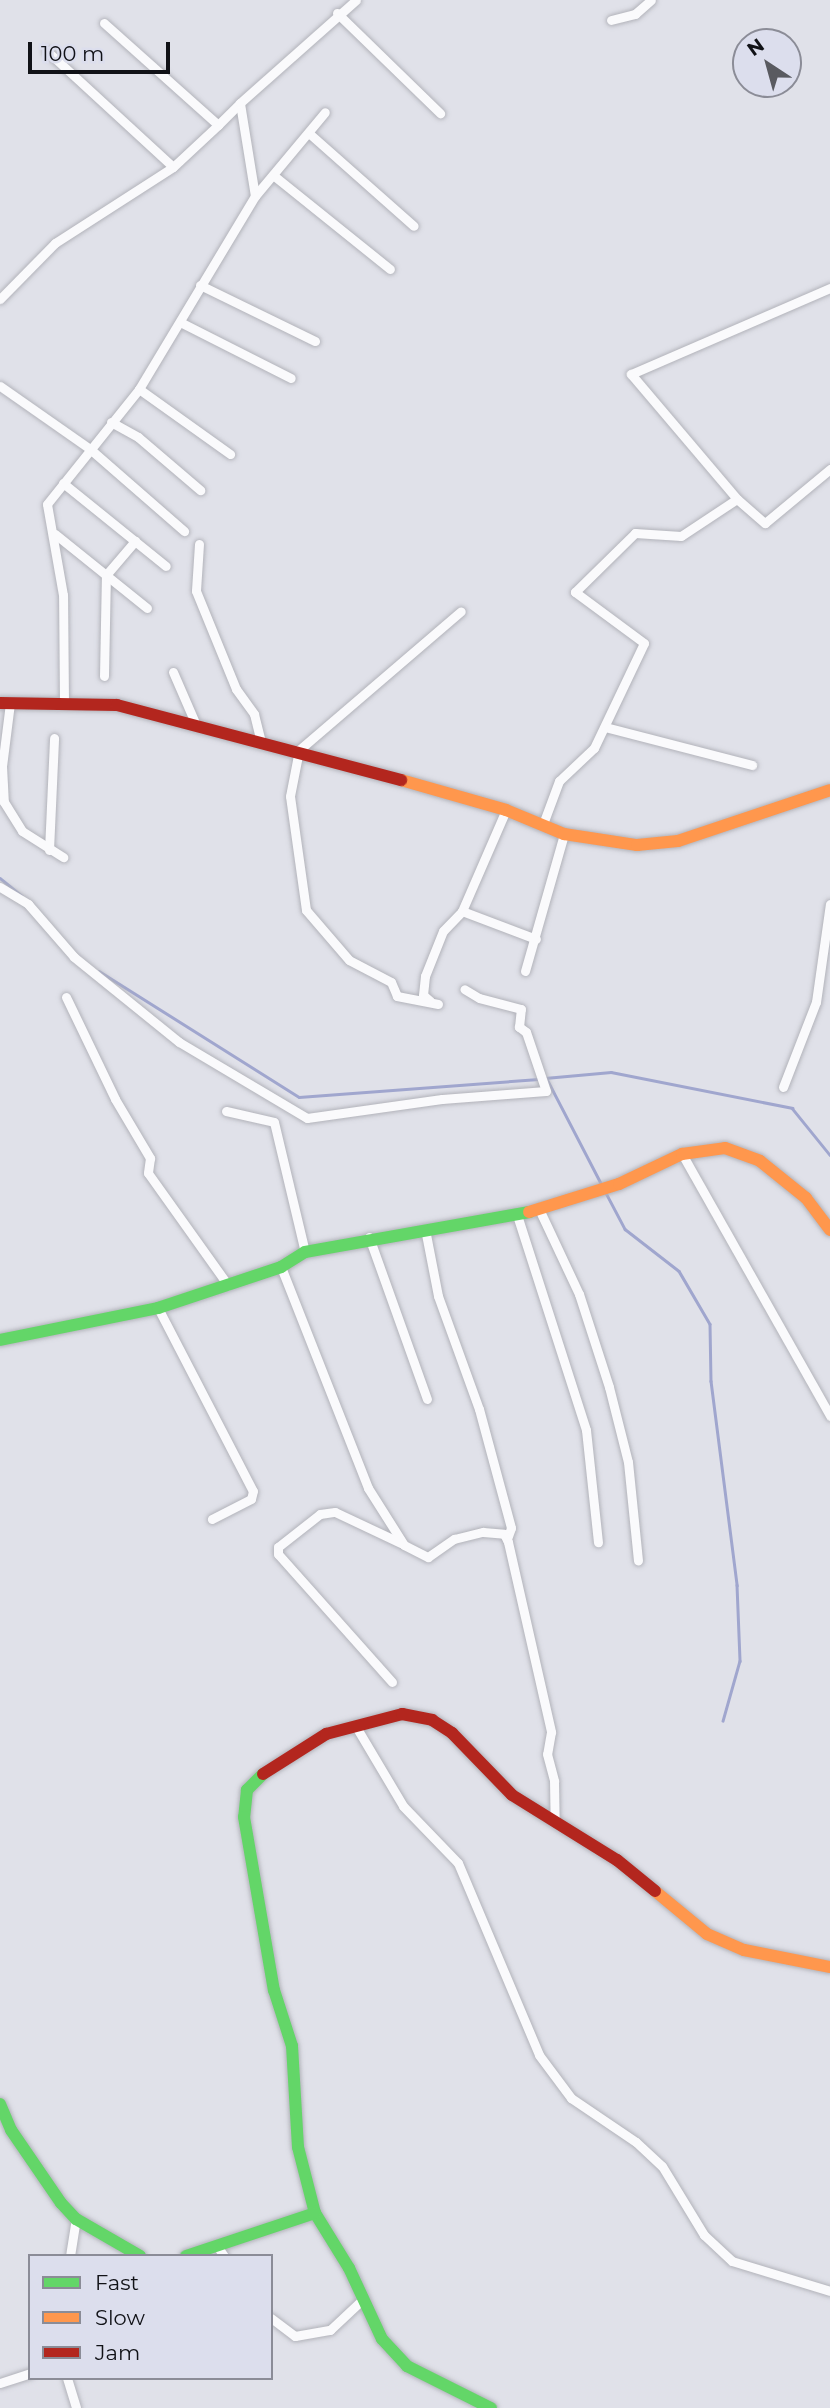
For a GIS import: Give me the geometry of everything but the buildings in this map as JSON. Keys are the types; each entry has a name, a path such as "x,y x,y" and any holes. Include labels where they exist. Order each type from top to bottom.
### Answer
{"street":[{"path":"0,299 55,243 173,167 337,13 356,0"},
{"path":"611,20 635,14 650,0"},
{"path":"337,13 440,113"},
{"path":"104,23 218,125"},
{"path":"47,51 173,167"},
{"path":"240,103 255,196"},
{"path":"64,702 63,595 55,534 46,509 139,389 255,196 311,135 325,112"},
{"path":"311,135 414,226"},
{"path":"273,175 390,269"},
{"path":"200,285 315,341"},
{"path":"830,288 631,374 737,499 765,523 830,468"},
{"path":"180,323 291,378"},
{"path":"0,386 90,449 184,531"},
{"path":"139,389 230,454"},
{"path":"111,422 138,437 200,490"},
{"path":"64,483 166,566"},
{"path":"543,824 559,780 594,748 645,643 575,593 635,533 681,536 737,499"},
{"path":"55,534 147,608"},
{"path":"104,676 106,575 135,541"},
{"path":"198,544 196,592 236,689 254,714 261,742"},
{"path":"461,611 299,751 290,796 306,910 349,960 391,982 397,996 435,1004 422,995 425,975 443,931 462,911 506,810"},
{"path":"173,672 197,727"},
{"path":"63,857 22,831 4,802 2,766 5,703 117,705 299,751 506,810 564,834 637,845 678,841 830,790"},
{"path":"605,727 752,765"},
{"path":"49,850 54,738"},
{"path":"525,971 564,834"},
{"path":"0,887 28,904 74,957 179,1042 307,1118 442,1099 546,1091 526,1032 519,1027 521,1009 479,998 464,989"},
{"path":"783,1087 816,1002 830,904"},
{"path":"462,911 536,939"},
{"path":"66,997 115,1099 149,1158 148,1173 228,1285"},
{"path":"226,1111 274,1122 305,1252"},
{"path":"0,1340 158,1308 281,1267 305,1252 369,1237 517,1215 603,1188 682,1154 725,1148 760,1161 806,1198 830,1230"},
{"path":"682,1154 830,1416"},
{"path":"539,1209 579,1294 609,1387 628,1462 638,1560"},
{"path":"517,1215 586,1430 598,1542"},
{"path":"425,1229 438,1296 479,1409 511,1528 507,1539"},
{"path":"369,1237 427,1399"},
{"path":"281,1267 368,1488 404,1545"},
{"path":"158,1308 253,1491 251,1499 212,1519"},
{"path":"392,1682 278,1554 278,1547 320,1514 335,1512 428,1557 454,1539 483,1532 504,1534 551,1732 547,1754 555,1790 555,1820"},
{"path":"491,2408 407,2367 382,2339 315,2213 300,2158 292,2046 275,1990 244,1817 247,1790 269,1768 300,1746 355,1725 402,1714 432,1720 452,1732 512,1795 617,1860 719,1942 830,1967"},
{"path":"355,1725 403,1806 458,1863 539,2055 571,2098 636,2142 662,2166 704,2235 732,2261 830,2291"},
{"path":"0,2104 11,2130 76,2219 121,2249 135,2254"},
{"path":"200,2254 221,2251 315,2213"},
{"path":"70,2254 76,2219"},
{"path":"273,2320 295,2336 330,2330 363,2299"},
{"path":"0,2383 28,2374"},
{"path":"68,2380 76,2408"}],"waterway":[{"path":"0,878 22,896"},
{"path":"99,971 299,1097 538,1079"},
{"path":"545,1078 611,1072 792,1108 830,1155"},
{"path":"547,1079 602,1185"},
{"path":"605,1191 625,1229 679,1271 710,1324 711,1381 737,1585 740,1661 723,1721"}],"traffic: fast":[{"path":"0,1340 158,1308 281,1267 305,1252 529,1212"},
{"path":"263,1774 247,1790 244,1817 274,1990 292,2046 298,2147 315,2213 349,2268 382,2339 407,2366 491,2408"},
{"path":"0,2104 11,2130 61,2203 76,2219 137,2254"},
{"path":"192,2254 315,2213"}],"traffic: slow":[{"path":"401,780 506,810 564,834 637,845 678,841 830,790"},
{"path":"529,1212 619,1184 682,1154 725,1148 760,1161 806,1198 830,1230"},
{"path":"655,1891 707,1934 744,1950 830,1967"}],"traffic: jam":[{"path":"0,703 117,705 401,780"},
{"path":"263,1774 326,1734 402,1714 432,1720 452,1733 512,1795 617,1860 655,1891"}]}
